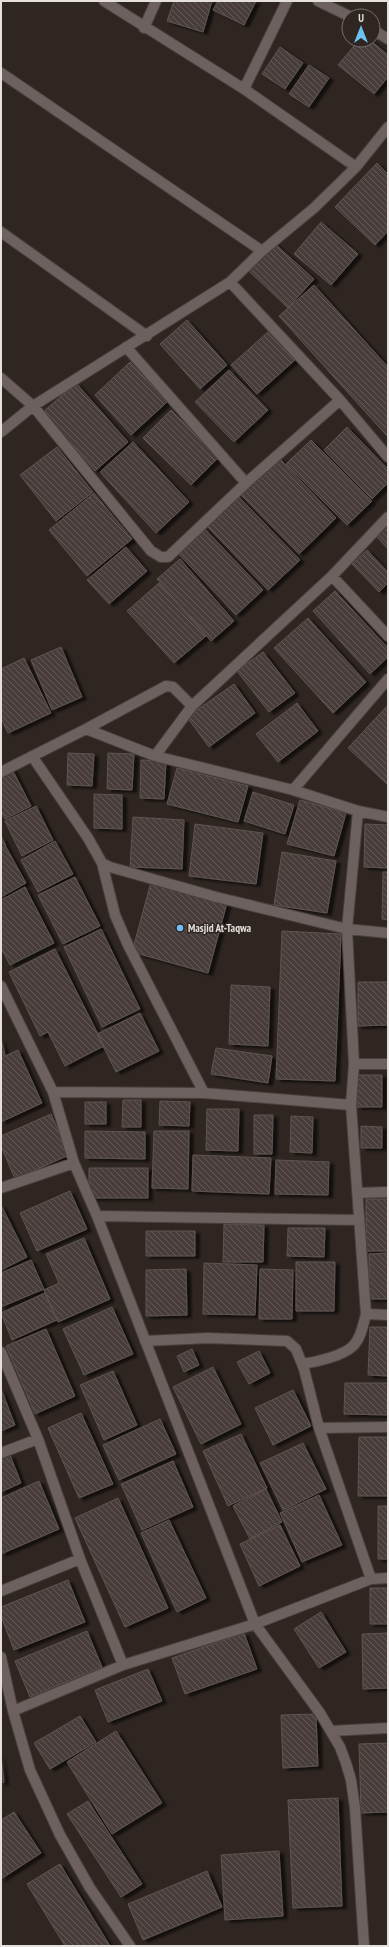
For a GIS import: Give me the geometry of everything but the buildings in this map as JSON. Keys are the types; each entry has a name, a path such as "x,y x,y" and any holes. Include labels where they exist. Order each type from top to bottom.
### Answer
{"street":[{"path":"104,1 144,28 244,89 356,167"},
{"path":"144,28 156,1"},
{"path":"244,89 287,1"},
{"path":"318,1 341,12"},
{"path":"1,73 262,251"},
{"path":"1,432 33,406 126,347 147,336 230,282 262,251 314,208 356,167 388,127"},
{"path":"1,232 147,336"},
{"path":"230,282 340,400 388,457"},
{"path":"126,347 246,483"},
{"path":"1,378 33,406 151,551 161,556 168,556 246,483 340,400"},
{"path":"154,756 192,706 225,677 332,576 388,517"},
{"path":"332,576 388,636"},
{"path":"293,790 388,679"},
{"path":"1,772 86,730 166,686 173,687 192,706"},
{"path":"86,730 154,756 293,790 358,810 388,817"},
{"path":"32,756 88,838 102,863 115,915 128,945 204,1093"},
{"path":"302,1364 315,1362 342,1353 352,1346 361,1333 366,1314 351,1105 354,1064 347,929 358,810"},
{"path":"102,863 130,874 347,929 388,933"},
{"path":"1,986 53,1092 74,1163 97,1216 255,1624 331,1731 340,1747 351,1780 364,1946"},
{"path":"354,1064 388,1064"},
{"path":"53,1092 204,1093 351,1105"},
{"path":"1,1188 74,1163"},
{"path":"358,1193 388,1192"},
{"path":"97,1216 359,1220"},
{"path":"366,1314 388,1314"},
{"path":"145,1341 208,1338 287,1341 296,1349 302,1364 319,1428 371,1579"},
{"path":"1,1352 38,1439 80,1559 124,1664"},
{"path":"319,1428 388,1427"},
{"path":"1,1453 38,1439"},
{"path":"1,1591 80,1559"},
{"path":"13,1711 124,1664 255,1624 371,1579 388,1578"},
{"path":"1,1657 13,1711 30,1770 60,1835 90,1888 130,1946"},
{"path":"331,1731 388,1728"}],"place":[{"name":"Masjid At-Taqwa","path":"180,928"}]}
